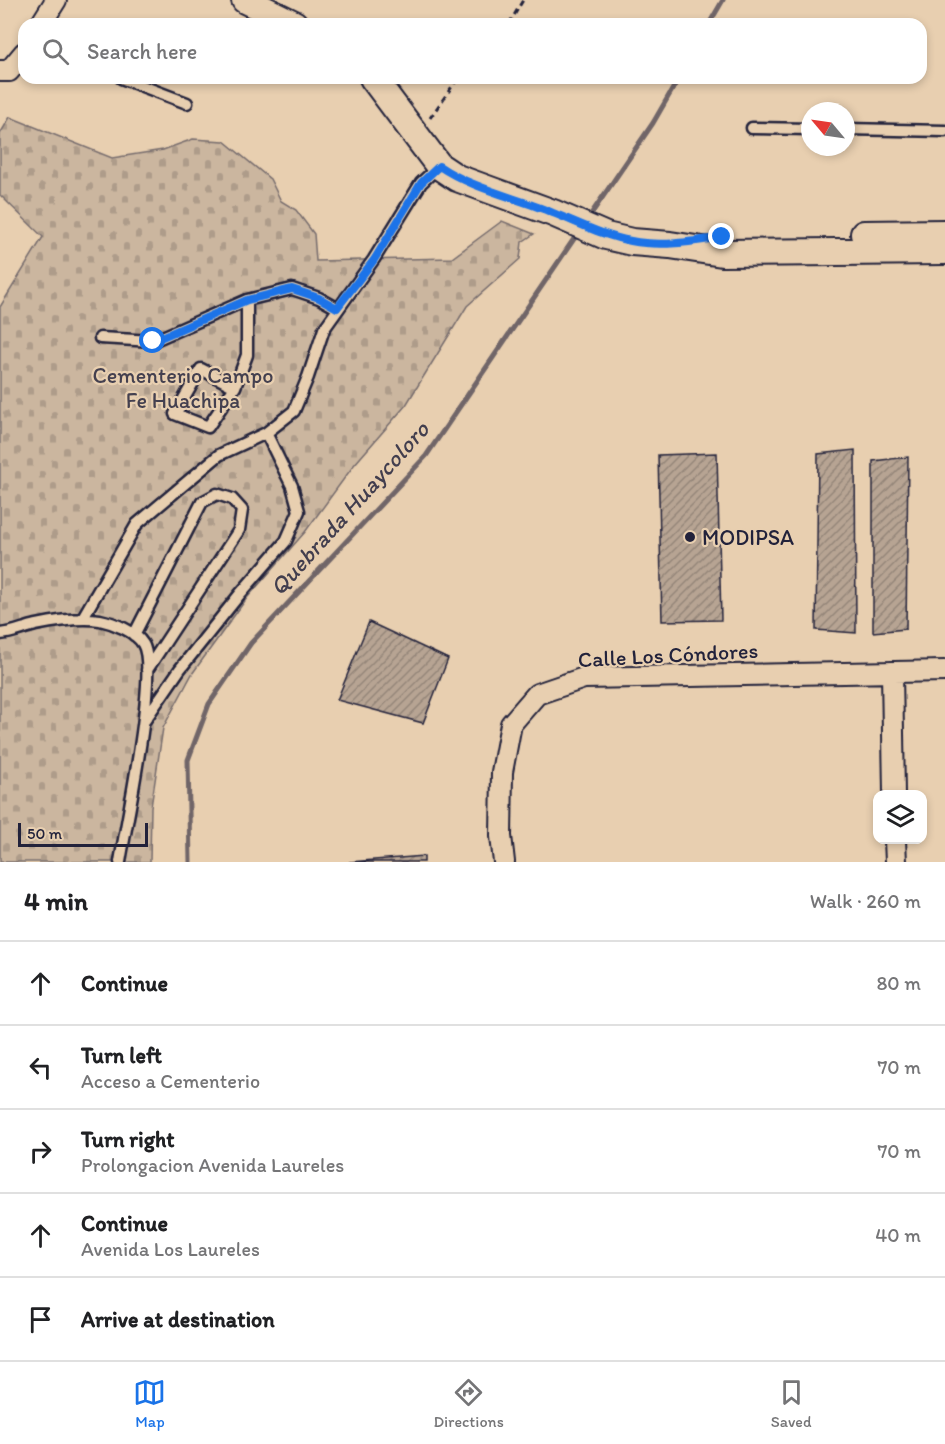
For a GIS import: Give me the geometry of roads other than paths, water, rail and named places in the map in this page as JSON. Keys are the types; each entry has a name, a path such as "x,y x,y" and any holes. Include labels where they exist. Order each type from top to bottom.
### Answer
{"street":[{"path":"45,18 56,0"},
{"path":"245,0 283,18"},
{"path":"0,71 9,71 18,60"},
{"path":"377,84 439,166 457,178 553,213 606,236 632,242 670,244 722,237 945,251"},
{"path":"821,244 945,233"},
{"name":"Calle Los Cóndores","path":"504,862 501,836 502,772 511,724 537,693 584,678 945,671"},
{"path":"892,672 894,790"},
{"path":"895,844 896,862"}],"lane":[{"path":"137,84 187,103"},
{"path":"752,128 801,129"},
{"path":"855,129 945,131"},
{"path":"82,620 137,524 219,455 266,433 294,411 324,329 374,260 421,183 439,166"},
{"path":"100,338 153,341 247,300 292,289 319,298 337,308"},
{"path":"235,387 201,369 175,414 208,427 235,387 247,355 247,300"},
{"path":"143,722 180,669 286,541 299,511 292,486 266,433"},
{"path":"134,635 202,502 217,494 232,499 242,510 238,530 147,670"},
{"path":"0,634 36,625 99,620 117,625 134,635 142,644 147,655 148,691 120,862"}],"waterway":[{"name":"Quebrada Huaycoloro","path":"712,18 723,0"},
{"name":"Quebrada Huaycoloro","path":"587,220 653,123 676,84"},
{"name":"Quebrada Huaycoloro","path":"190,862 188,760 209,704 251,643 426,456 578,233"}],"place":[{"name":"MODIPSA","path":"690,537"}],"park label":[{"name":"Cementerio Campo Fe Huachipa","path":"183,388"}]}
